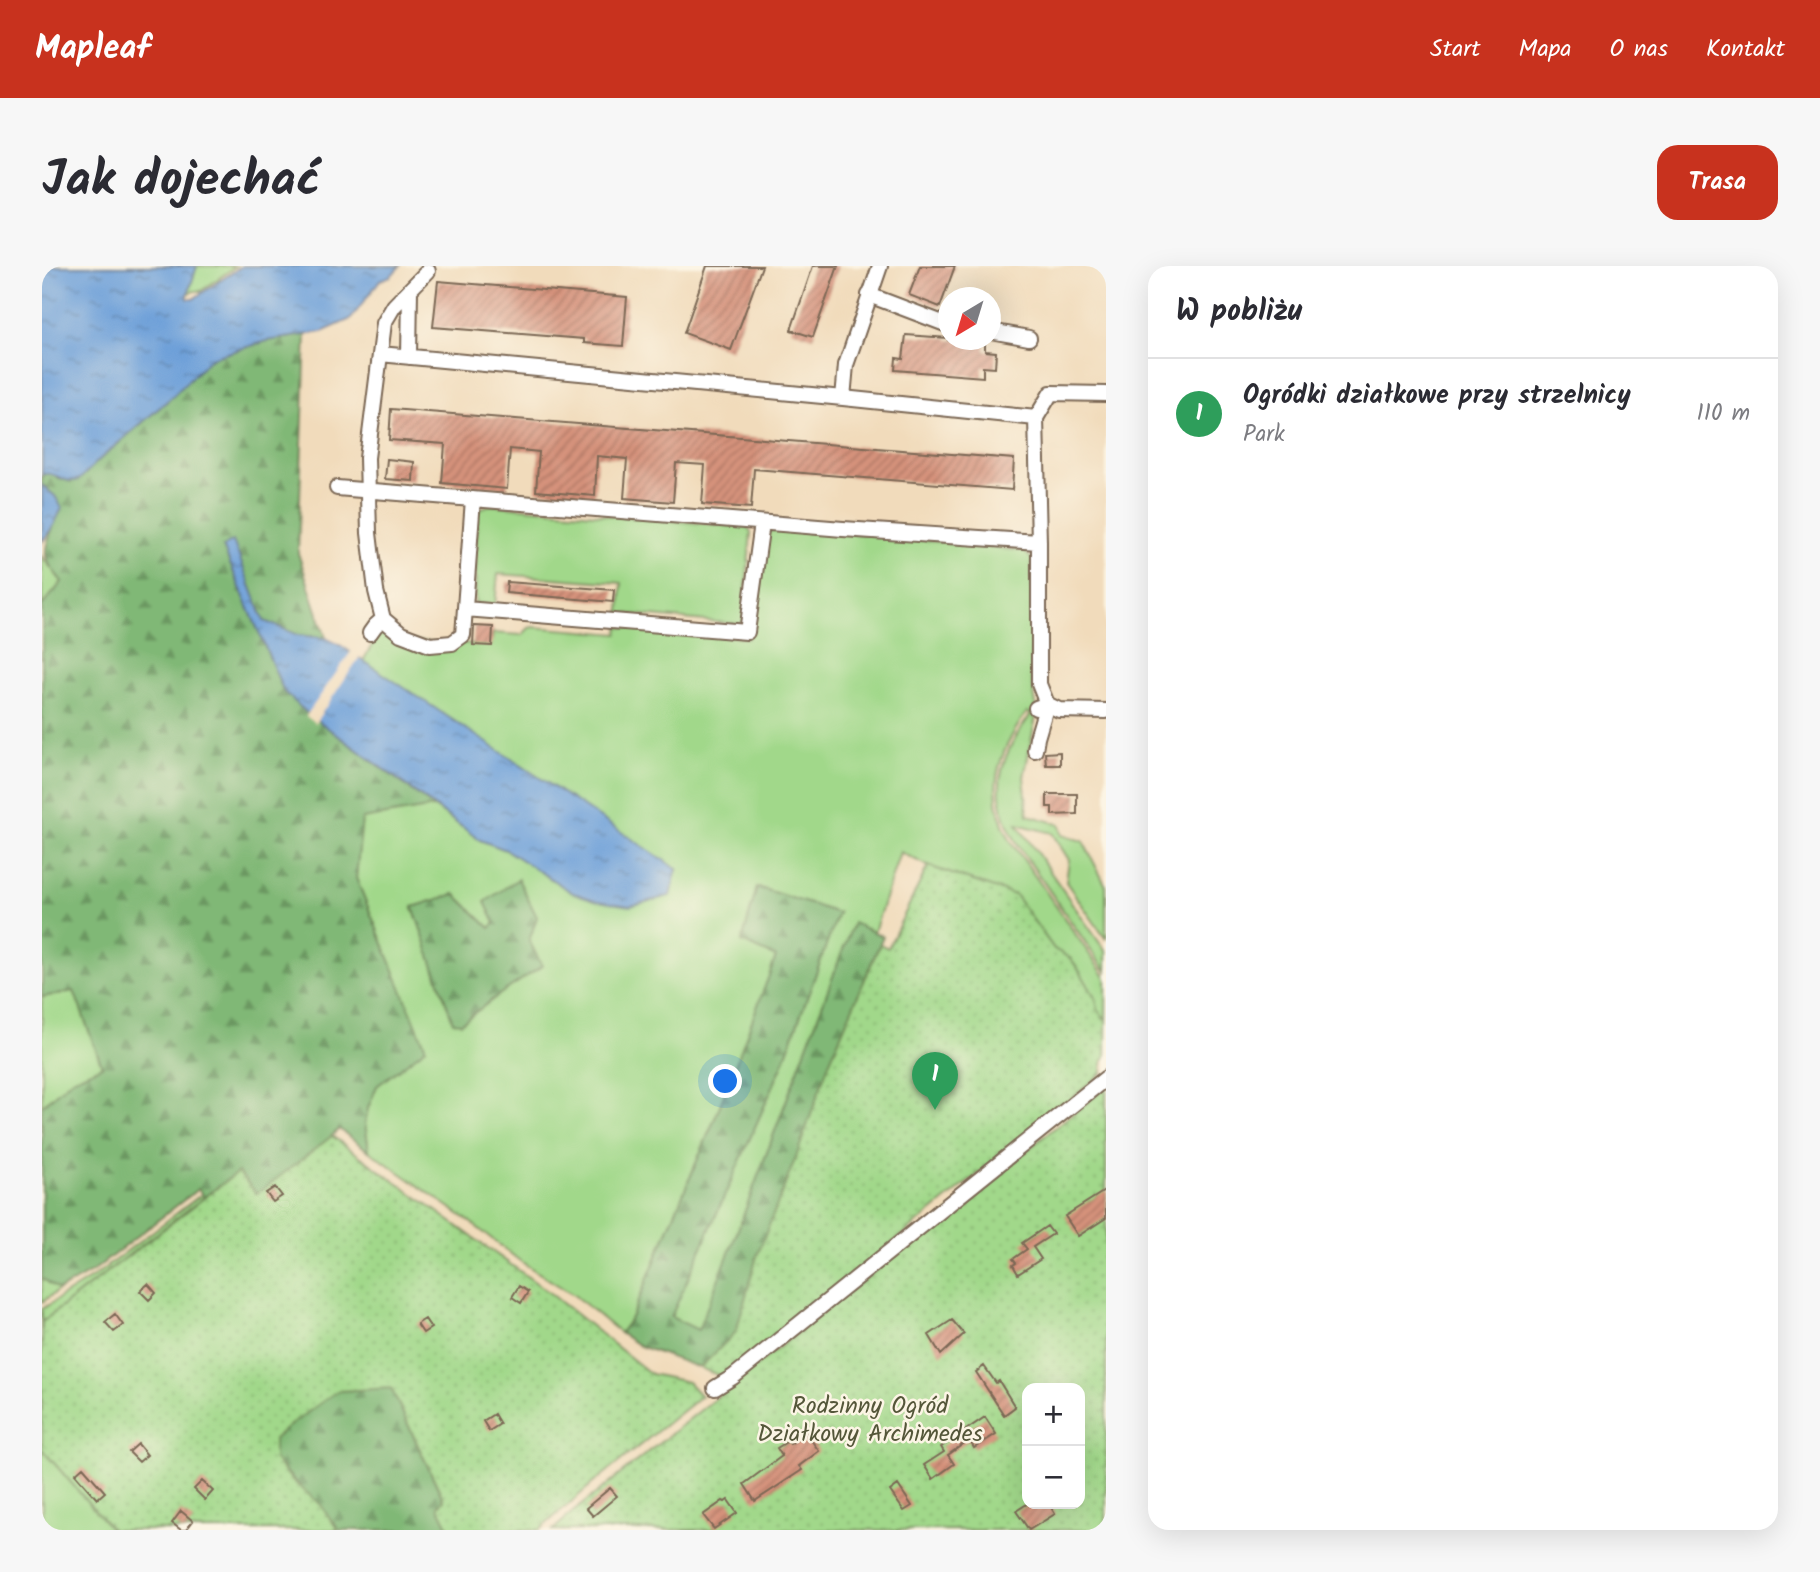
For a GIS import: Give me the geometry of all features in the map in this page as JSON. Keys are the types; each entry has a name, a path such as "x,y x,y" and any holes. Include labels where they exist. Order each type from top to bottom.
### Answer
{"lane":[{"path":"843,398 846,365 880,266"},
{"path":"428,271 394,306 384,323 367,458 369,533 376,591 383,620 401,634 430,645 452,643 463,635 473,499"},
{"path":"409,356 410,290"},
{"path":"869,295 938,321"},
{"path":"1001,333 1029,338"},
{"path":"380,354 1036,418"},
{"path":"1035,750 1042,706 1039,684 1036,418 1051,393 1106,394"},
{"path":"337,488 762,523 1039,542"},
{"path":"465,609 747,632 762,523"},
{"path":"370,632 383,620"},
{"path":"1042,706 1059,710 1106,711"},
{"path":"715,1388 752,1362 1106,1078"}],"green space":[{"path":"197,266 236,266 201,291 188,294"},
{"path":"306,335 298,553 326,638 298,635 264,621 233,542 223,547 284,692 434,807 362,819 356,878 426,1048 377,1086 365,1123 369,1151 339,1129 257,1194 238,1172 204,1197 198,1189 93,1271 59,1290 42,1278 42,1106 72,1079 102,1066 74,991 42,997 42,606 62,582 46,555 47,543 54,525 48,489 42,485 42,475 51,472 71,482 80,478 173,396 211,358 267,341"},
{"path":"490,505 747,527 751,532 743,621 738,624 620,613 622,583 498,574 495,605 475,603 477,513 481,508"},
{"path":"766,530 867,534 1024,551 1032,559 1031,675 1037,711 1024,777 1028,815 1060,824 1062,835 1083,841 1106,886 1106,939 1066,882 1069,860 1052,833 1017,824 1106,952 1106,972 1020,848 1003,811 1000,787 1004,761 1031,714 1027,712 1002,758 996,789 997,806 1010,840 1106,978 1106,1020 1098,1010 1096,999 1077,967 1071,959 1054,949 1015,895 928,866 900,852 874,932 853,924 699,1331 670,1317 782,1066 838,913 777,957 716,1116 631,1318 620,1333 575,1296 520,1261 469,1221 369,1151 365,1124 377,1085 425,1048 356,878 361,819 434,807 480,840 506,850 573,893 677,870 363,661 383,626 406,641 491,646 493,633 522,635 533,627 618,634 619,627 748,638","holes":["455,894 490,928 495,923 529,941 542,966 461,1023 413,908"]},
{"path":"42,557 63,582 42,606"},
{"path":"928,866 1015,895 1054,949 1071,959 1106,1020 1106,1056 1102,1073 1014,1147 1005,1149 998,1158 725,1378 700,1368 736,1332 757,1256 829,1063 880,944 888,948"},
{"path":"518,879 537,917 529,941 542,966 461,1023 453,1022 413,907 455,894 490,928 495,923 485,902"},
{"path":"757,887 838,913 782,1066 671,1317 698,1330 853,923 883,936 829,1063 757,1256 736,1332 700,1368 640,1346 620,1333 631,1318 716,1116 776,957 742,942"},
{"path":"74,990 102,1066 72,1079 42,1106 42,997"},
{"name":"Rodzinny Ogród Działkowy Archimedes","path":"1106,1087 1106,1530 553,1530 574,1511"},
{"path":"332,1136 546,1290 651,1374 688,1382 701,1396 539,1530 450,1530 438,1506 444,1500 391,1388 337,1391 274,1439 274,1459 292,1480 321,1505 338,1530 112,1530 42,1449 42,1322 238,1172 257,1194"},
{"path":"202,1194 204,1197 42,1322 42,1309 93,1277"},
{"path":"42,1278 59,1290 42,1302"},
{"path":"391,1388 444,1501 438,1506 450,1530 338,1530 274,1459 274,1438 337,1391"},
{"path":"42,1449 112,1530 42,1530"}],"water":[{"path":"42,266 197,266 188,294 188,299 193,299 242,266 400,266 391,276 380,280 351,319 322,332 267,341 211,358 173,396 80,479 70,481 51,474 42,475"},
{"path":"42,485 55,496 62,508 42,542"},
{"path":"233,541 264,621 298,635 326,638 340,645 677,869 670,896 630,906 598,901 573,893 506,850 480,840 306,712 284,692 223,547"}],"pier":[{"path":"353,649 361,655 315,723 306,716"}],"building":[{"path":"707,266 762,266 731,350 684,333"},
{"path":"813,266 838,266 813,337 791,330"},
{"path":"920,266 955,266 947,287 938,287 938,306 909,295"},
{"path":"438,281 627,297 623,346 584,343 584,339 433,327"},
{"path":"906,335 938,337 938,350 996,352 995,368 983,367 983,377 895,370 896,358 903,359"},
{"path":"391,409 1014,459 1012,490 754,469 751,508 702,504 705,465 676,463 673,502 624,498 627,459 597,456 595,496 536,491 539,452 510,449 507,489 442,483 445,444 389,440"},
{"path":"387,459 414,462 413,481 385,479"},
{"path":"507,582 614,590 613,602 506,593"},
{"path":"474,626 493,627 492,646 473,645"},
{"path":"1060,752 1060,765 1046,765 1045,753"},
{"path":"1047,794 1077,794 1077,814 1052,815 1052,807 1047,807"},
{"path":"275,1187 282,1196 273,1202 266,1193"},
{"path":"1106,1190 1106,1218 1078,1236 1065,1216"},
{"path":"1047,1226 1053,1234 1033,1247 1041,1259 1018,1274 1013,1259 1027,1249 1022,1243"},
{"path":"148,1284 156,1293 149,1300 140,1291"},
{"path":"519,1286 528,1292 521,1303 512,1297"},
{"path":"115,1314 123,1325 114,1332 105,1322"},
{"path":"425,1319 431,1328 423,1333 417,1324"},
{"path":"952,1320 964,1334 941,1355 929,1335"},
{"path":"984,1366 996,1383 999,1381 1015,1407 1004,1415 976,1372"},
{"path":"494,1414 500,1424 489,1431 483,1421"},
{"path":"985,1417 996,1434 974,1448 969,1440 948,1455 954,1464 933,1479 924,1465 944,1452 941,1447"},
{"path":"806,1433 819,1451 799,1466 802,1470 755,1501 744,1484 782,1456 777,1448 788,1441 790,1444"},
{"path":"138,1444 147,1455 139,1462 129,1452"},
{"path":"83,1467 105,1492 97,1499 75,1474"},
{"path":"202,1481 213,1491 205,1500 194,1489"},
{"path":"898,1485 912,1506 904,1511 890,1491"},
{"path":"610,1488 617,1496 593,1516 586,1508"},
{"path":"728,1500 737,1513 714,1529 703,1515"},
{"path":"1022,1507 1052,1509 1055,1514 1029,1530 1016,1511"},
{"path":"181,1511 193,1521 186,1530 181,1530 172,1523"}],"place":[{"name":"Ogródki działkowe przy strzelnicy","path":"935,1110"}]}
